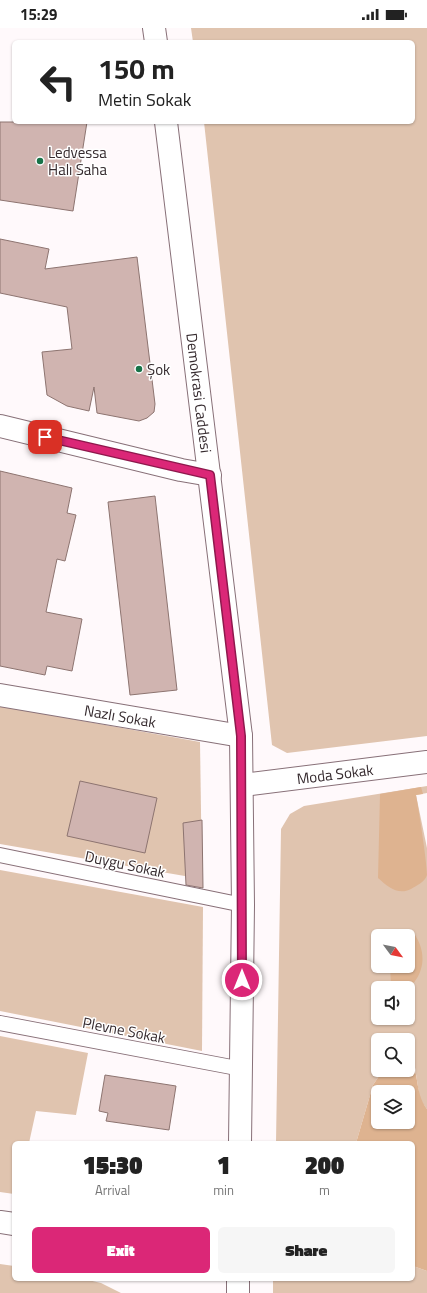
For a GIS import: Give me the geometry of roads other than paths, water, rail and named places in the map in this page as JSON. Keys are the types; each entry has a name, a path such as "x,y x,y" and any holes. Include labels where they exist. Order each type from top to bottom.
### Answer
{"main road":[{"path":"154,28 156,40"},
{"name":"Demokrasi Caddesi","path":"166,124 241,736 243,785 243,906 240,1141"},
{"path":"0,426 210,475"},
{"name":"Nazlı Sokak","path":"0,695 241,736"},
{"name":"Moda Sokak","path":"243,785 427,762"},
{"path":"0,1222 12,1224"},
{"path":"238,1281 238,1293"}],"lane":[{"name":"Duygu Sokak","path":"0,855 243,906"},
{"name":"Plevne Sokak","path":"0,1023 242,1069"}],"place":[{"name":"Ledvessa Halı Saha","path":"40,161"},
{"name":"Şok","path":"139,369"}]}
